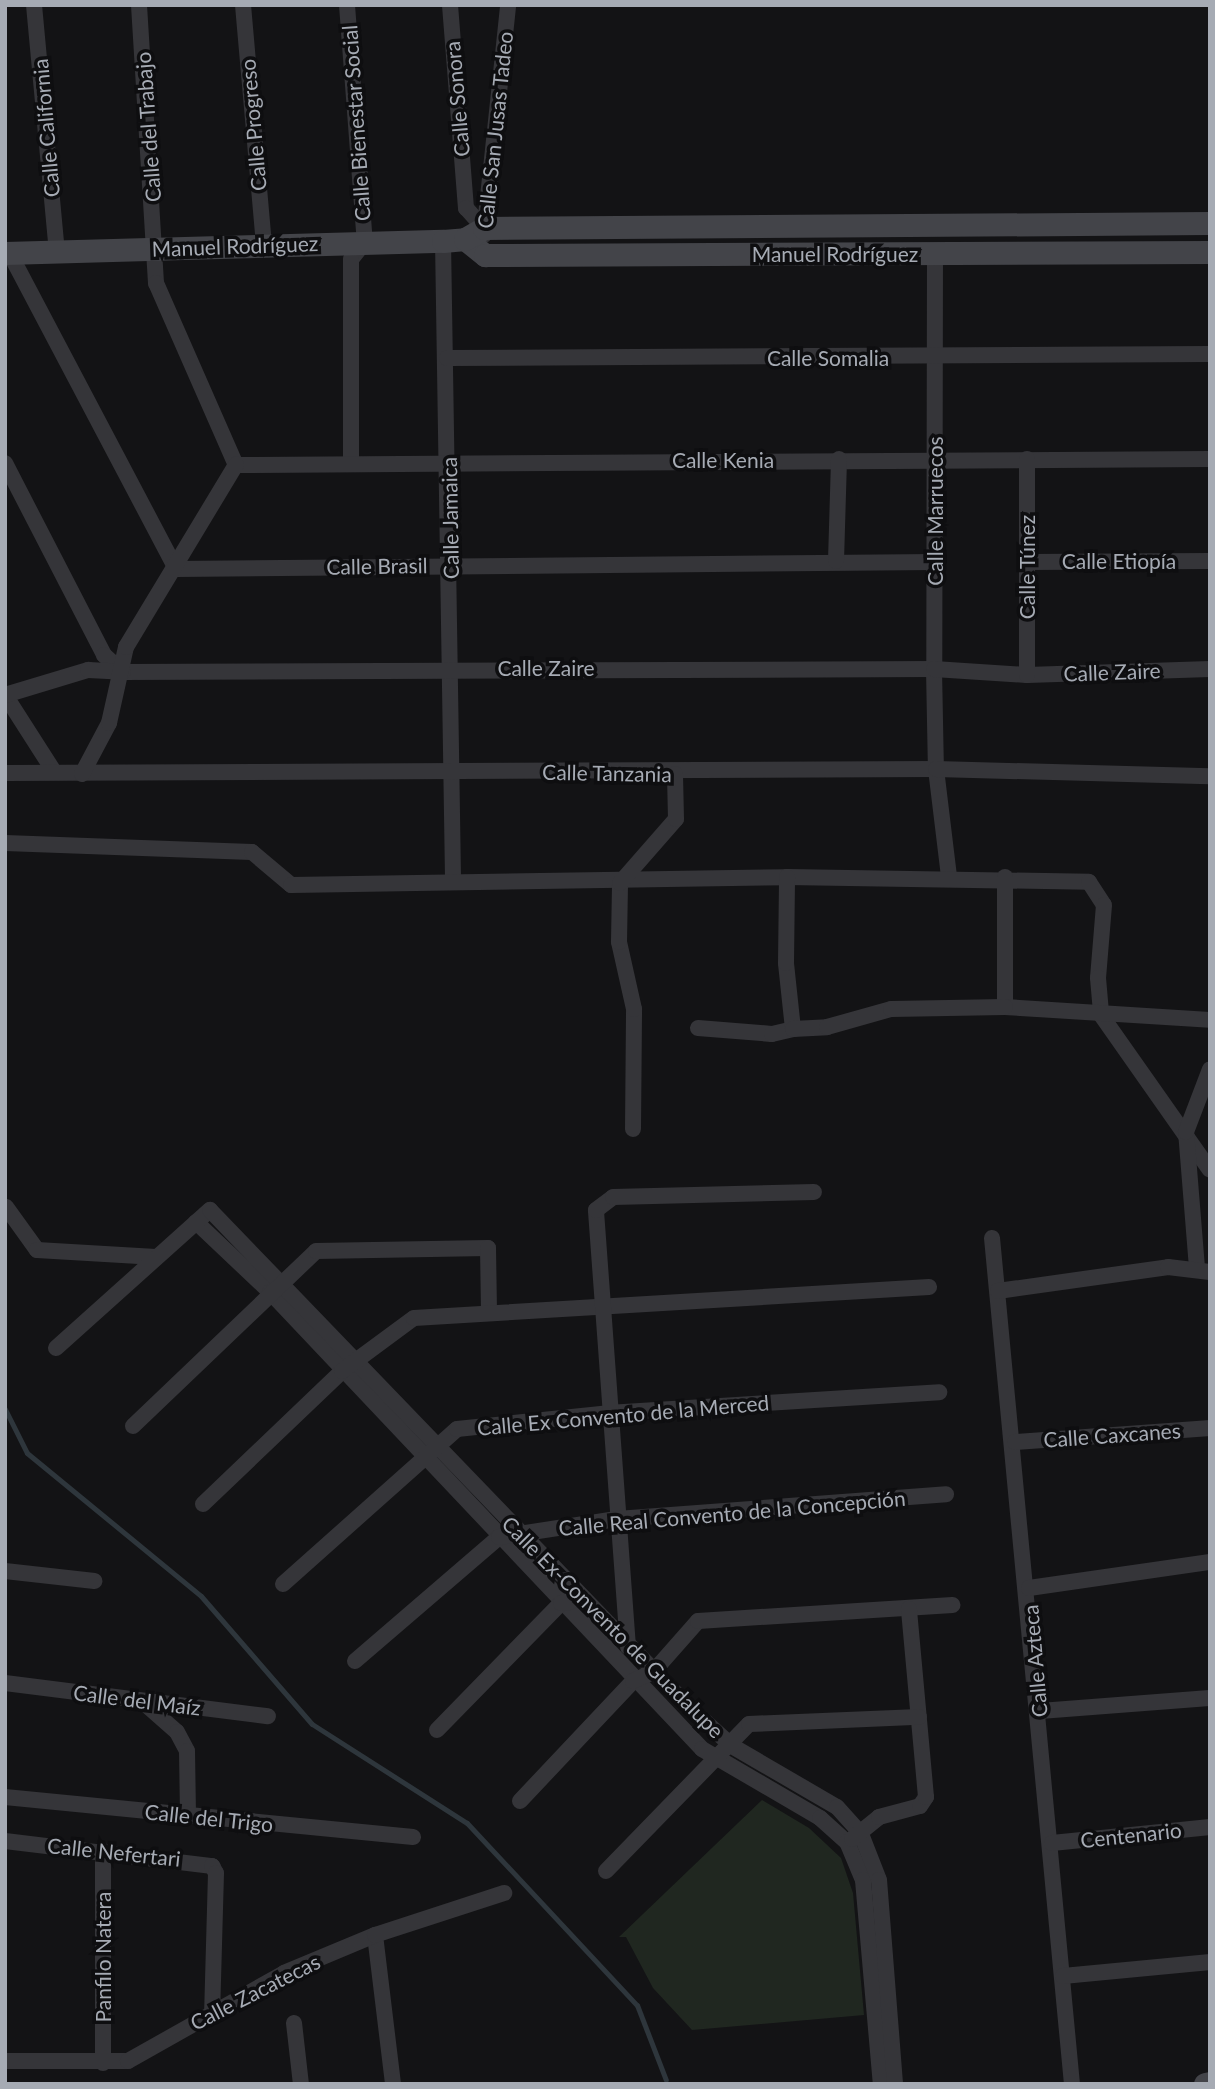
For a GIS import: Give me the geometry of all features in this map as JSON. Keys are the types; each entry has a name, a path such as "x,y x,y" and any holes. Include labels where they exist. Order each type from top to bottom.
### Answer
{"street":[{"name":"Calle California","path":"34,5 57,251"},
{"name":"Calle del Trabajo","path":"139,5 158,248 156,283 236,465"},
{"name":"Calle Progreso","path":"243,5 264,245"},
{"name":"Calle Bienestar Social","path":"347,5 365,242"},
{"name":"Calle Sonora","path":"450,5 466,208 464,236"},
{"name":"Calle San Jusas Tadeo","path":"464,236 508,5"},
{"name":"Manuel Rodríguez","path":"7,253 365,242 464,236 1210,223"},
{"name":"Manuel Rodríguez","path":"464,236 485,255 1210,252"},
{"name":"Calle Jamaica","path":"453,879 453,668 447,358 464,236"},
{"path":"351,462 351,259 365,242"},
{"path":"7,253 176,569"},
{"name":"Calle Marruecos","path":"935,253 936,769 949,877"},
{"name":"Calle Somalia","path":"447,358 1210,354"},
{"name":"Calle Kenia","path":"236,465 351,462 1210,458"},
{"path":"836,561 839,459"},
{"name":"Calle Túnez","path":"1027,459 1027,675"},
{"path":"5,463 104,655 123,672"},
{"path":"82,774 109,723 123,672 126,647 176,569 236,465"},
{"name":"Calle Etiopía","path":"1028,562 1210,561"},
{"name":"Calle Brasil","path":"176,569 451,564 936,562"},
{"name":"Calle Zaire","path":"5,695 88,670 934,669 1027,675 1210,669"},
{"path":"5,695 53,770"},
{"name":"Calle Tanzania","path":"5,774 53,770 82,774 675,774 936,769 1210,776"},
{"path":"633,1129 634,1009 620,942 620,883 676,819 675,774"},
{"path":"5,844 252,852 291,885 453,879 620,883 788,877 1005,877 1088,882 1104,905 1098,978 1101,1015 1186,1132 1210,1170"},
{"path":"788,877 786,963 793,1029"},
{"path":"1005,877 1005,1007"},
{"path":"698,1028 772,1034 793,1029 827,1027 891,1009 1005,1007 1210,1020"},
{"path":"998,1291 1168,1267 1203,1270 1186,1132 1210,1069"},
{"path":"629,1676 599,1303 596,1210 613,1197 814,1192"},
{"path":"6,1207 37,1250 156,1257"},
{"name":"Calle Ex-Convento de Guadalupe","path":"276,1287 196,1222 210,1210 348,1366 424,1458 629,1676 702,1749 727,1751"},
{"path":"57,1348 196,1222"},
{"name":"Calle Azteca","path":"992,1238 1029,1588 1072,2084"},
{"path":"133,1426 316,1251 488,1248 489,1310"},
{"path":"203,1504 348,1366 414,1318 599,1303 929,1287"},
{"name":"Calle Ex-Convento de Guadalupe","path":"348,1366 437,1447 727,1751 820,1818 854,1838 879,1880 895,2084"},
{"name":"Calle Ex Convento de la Merced","path":"283,1584 457,1429 608,1413 939,1392"},
{"name":"Calle Caxcanes","path":"1015,1442 1210,1428"},
{"name":"Calle Real Convento de la Concepción","path":"499,1536 617,1519 946,1494"},
{"path":"355,1661 499,1536"},
{"path":"1029,1588 1210,1562"},
{"path":"5,1571 94,1581"},
{"path":"437,1730 561,1603 583,1600"},
{"path":"520,1801 629,1676 653,1672 698,1621 952,1605"},
{"path":"854,1838 879,1817 920,1806 926,1797 909,1609"},
{"name":"Calle del Maíz","path":"5,1684 268,1716"},
{"path":"1040,1711 1210,1698"},
{"path":"141,1700 162,1715 187,1751 188,1816"},
{"path":"607,1871 727,1751 749,1724 765,1720 919,1717"},
{"name":"Calle del Trigo","path":"5,1797 413,1838"},
{"name":"Centenario","path":"1052,1843 1210,1827"},
{"name":"Calle Ex-Convento de Guadalupe","path":"854,1838 863,1880 881,2084"},
{"name":"Calle Nefertari","path":"5,1841 205,1861 216,1873 212,2013"},
{"name":"Panfilo Natera","path":"103,1852 103,2063"},
{"name":"Calle Zacatecas","path":"5,2061 128,2061 284,1973 375,1935 504,1893"},
{"path":"375,1935 393,2084"},
{"path":"1063,1976 1210,1962"},
{"path":"294,2023 301,2084"}],"shaded area":[{"path":"762,1800 809,1828 841,1858 853,1893 864,2015 692,2030 653,1988 626,1937 619,1937"}],"waterway":[{"path":"5,1409 27,1453 201,1596 312,1724 467,1823 637,2005 666,2080"}]}
